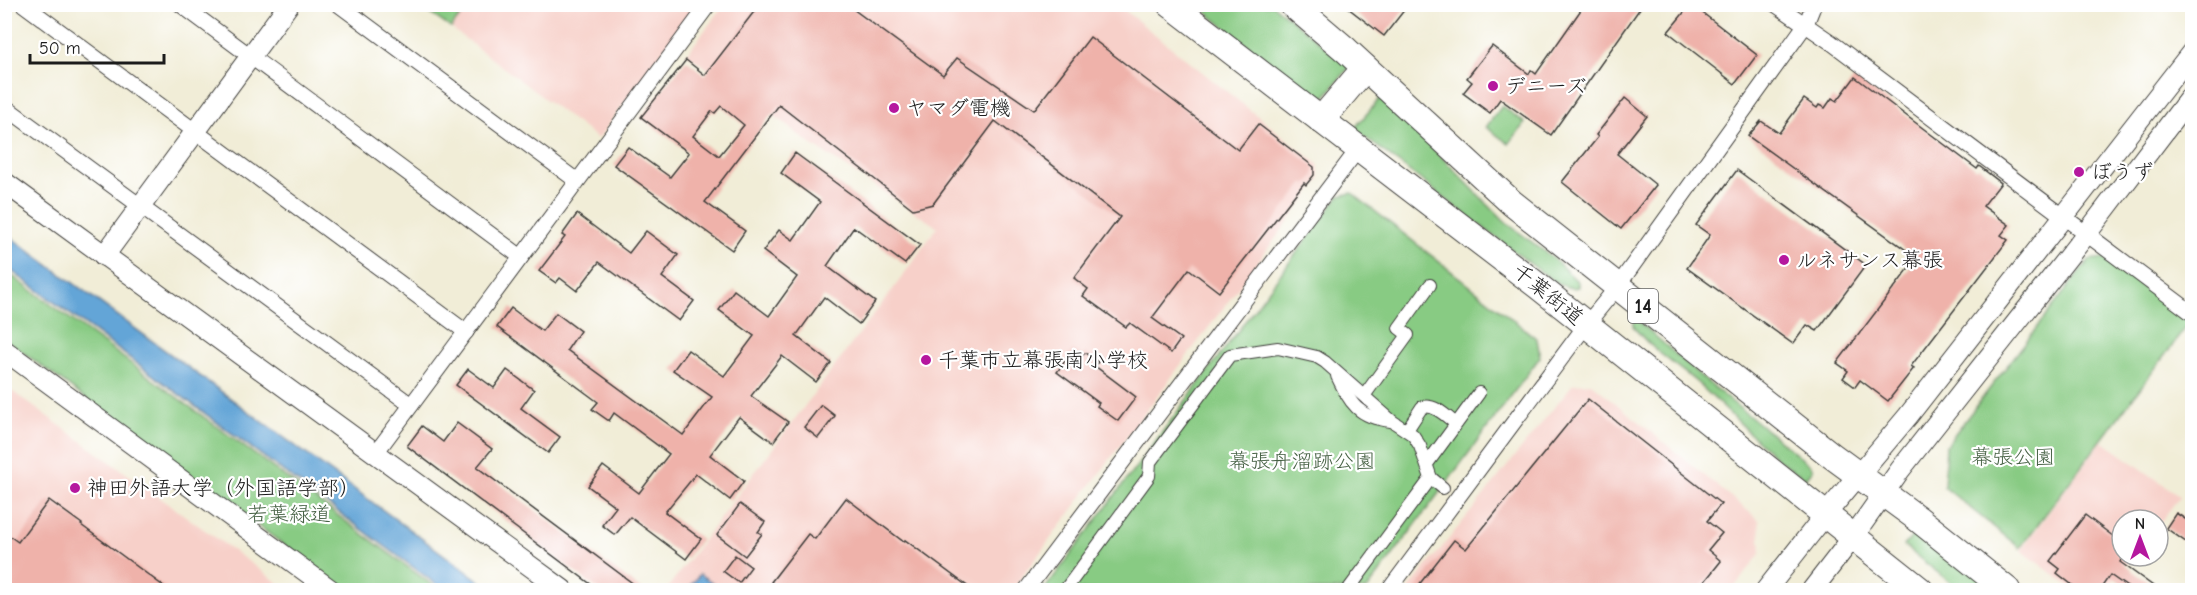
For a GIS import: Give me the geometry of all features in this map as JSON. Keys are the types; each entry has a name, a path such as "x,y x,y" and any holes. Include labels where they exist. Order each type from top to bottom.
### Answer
{"highway":[{"name":"千葉街道","path":"1170,4 1586,325 1920,591"},
{"name":"14","path":"1292,4 1512,203 1858,476 1917,518 2007,591"},
{"path":"1322,120 1365,68"}],"street":[{"path":"23,4 466,332"},
{"path":"180,4 521,257"},
{"path":"104,256 289,4"},
{"path":"338,4 577,181"},
{"path":"375,454 709,4"},
{"path":"1775,4 1806,24 2193,313"},
{"path":"1389,591 1586,325 1617,287 1806,24 1814,4"},
{"path":"1766,591 1908,416 2193,52"},
{"path":"1812,591 1883,494 2193,95"},
{"path":"4,106 411,405"},
{"path":"1026,591 1359,148"},
{"path":"4,182 563,591"},
{"path":"1364,396 1408,335 1399,328 1430,285"},
{"path":"1065,591 1149,476 1150,462 1230,355 1278,348 1317,357 1392,421 1413,435 1420,446 1431,478 1443,488"},
{"path":"4,350 331,591"},
{"path":"1334,370 1349,401 1356,409 1376,419 1392,421"},
{"path":"1427,464 1479,393"},
{"path":"1407,430 1425,406 1432,406 1456,424"},
{"path":"1348,591 1431,478"}],"shaded area":[{"path":"469,5 697,5 598,139 451,28"},
{"path":"724,5 1118,5 1318,164 1320,179 1012,590 666,590 902,277 937,227 805,140 782,121 687,54"},
{"path":"1591,383 1759,520 1761,553 1732,590 1408,590 1573,384"},
{"name":"神田外語大学（外国語学部）","path":"5,386 288,590 5,590"},
{"path":"2102,441 2180,496 2170,509 2110,508 2110,568 2123,568 2106,590 2074,590 2021,550"}],"green space":[{"path":"418,5 469,5 451,28"},
{"path":"1197,5 1273,5 1349,66 1348,69 1318,102"},
{"path":"1382,96 1504,221 1553,258 1578,282 1578,287 1563,286 1540,271 1354,129"},
{"path":"1502,106 1525,123 1509,144 1486,127"},
{"name":"幕張舟溜跡公園","path":"1352,193 1537,339 1540,357 1367,590 1044,590 1339,196"},
{"name":"幕張公園","path":"2104,258 2190,322 2020,548 1944,487 1946,445 2089,260"},
{"name":"若葉緑道","path":"4,270 439,590 345,590 5,339"},
{"path":"1637,320 1705,380 1811,466 1813,470 1806,478 1777,458 1695,381 1647,342 1633,326 1633,322"},
{"path":"1915,533 2002,590 1960,590 1904,546"}],"water":[{"path":"5,233 492,590 444,590 5,266"},
{"path":"700,574 722,590 687,590"}],"building":[{"path":"760,4 846,4 943,75 957,58 1034,110 1090,37 1238,150 1258,124 1314,167 1314,175 1306,185 1304,183 1219,292 1189,269 1152,318 1181,339 1171,353 1130,323 1126,327 1083,296 1088,289 1074,278 1120,217 995,121 933,204 913,209 779,105 705,202 745,231 732,250 614,165 628,147 670,177 689,153 641,117 686,60 705,75","holes":["721,106 744,125 719,156 693,136 712,111 715,113"]},
{"path":"1343,4 1409,4 1384,36"},
{"path":"1585,4 1643,4 1551,135 1500,99 1490,113 1463,93 1472,82 1467,78 1492,46 1529,74 1531,70 1536,74"},
{"path":"1691,4 1757,55 1735,84 1668,32"},
{"path":"1855,77 1977,169 1979,166 2001,183 1983,206 2009,225 2001,235 2008,240 1911,366 1914,368 1888,401 1860,380 1855,387 1843,378 1848,371 1837,363 1917,258 1748,136 1761,121 1779,133 1804,99 1817,108 1819,105 1825,108 1832,98 1837,101"},
{"path":"1625,98 1647,116 1617,154 1656,185 1621,229 1562,182 1598,137 1596,135"},
{"path":"795,153 920,245 905,264 854,227 827,266 875,302 859,324 824,297 796,336 831,363 816,382 782,356 751,396 788,422 773,442 739,417 710,455 744,481 730,500 696,474 665,512 701,539 686,559 630,517 615,535 602,525 616,507 588,486 603,466 639,493 669,454 614,413 609,421 592,409 598,402 497,327 511,308 542,331 556,313 580,331 567,350 683,435 712,397 673,370 688,350 724,376 754,336 719,310 734,290 769,316 797,277 763,251 779,230 793,240 820,202 781,173"},
{"path":"1737,170 1866,265 1817,331 1807,325 1793,344 1687,268 1710,235 1696,225"},
{"path":"577,214 629,253 646,231 678,255 662,277 694,301 679,321 599,262 577,291 560,278 556,283 539,271 565,237 562,235"},
{"path":"1073,350 1082,356 1085,353 1098,362 1095,366 1136,397 1118,421 1097,406 1099,403 1057,372"},
{"path":"468,369 494,388 507,370 534,390 521,408 560,437 548,453 456,385"},
{"path":"1588,399 1721,504 1707,521 1722,533 1708,550 1721,561 1697,591 1414,591 1454,540 1466,549"},
{"path":"821,405 835,416 818,438 804,427"},
{"path":"457,423 492,449 477,467 643,591 600,591 407,446 422,426 443,442"},
{"path":"846,498 974,591 782,591 771,582 808,534 815,539"},
{"path":"49,500 170,591 12,591 4,585 4,532 18,542"},
{"path":"740,504 765,522 758,532 762,534 745,556 717,535"},
{"path":"2176,513 2193,524 2193,547 2170,531 2170,522"},
{"path":"2085,515 2110,534 2110,568 2128,568 2160,591 2133,591 2110,575 2099,591 2080,591 2057,573 2060,569 2050,561"},
{"path":"735,555 751,567 739,583 723,571"}],"place":[{"name":"デニーズ","path":"1493,86"},
{"name":"ヤマダ電機","path":"894,108"},
{"name":"ぼうず","path":"2079,172"},
{"name":"ルネサンス幕張","path":"1784,260"},
{"name":"千葉市立幕張南小学校","path":"926,360"},
{"name":"神田外語大学（外国語学部）","path":"75,488"}]}
